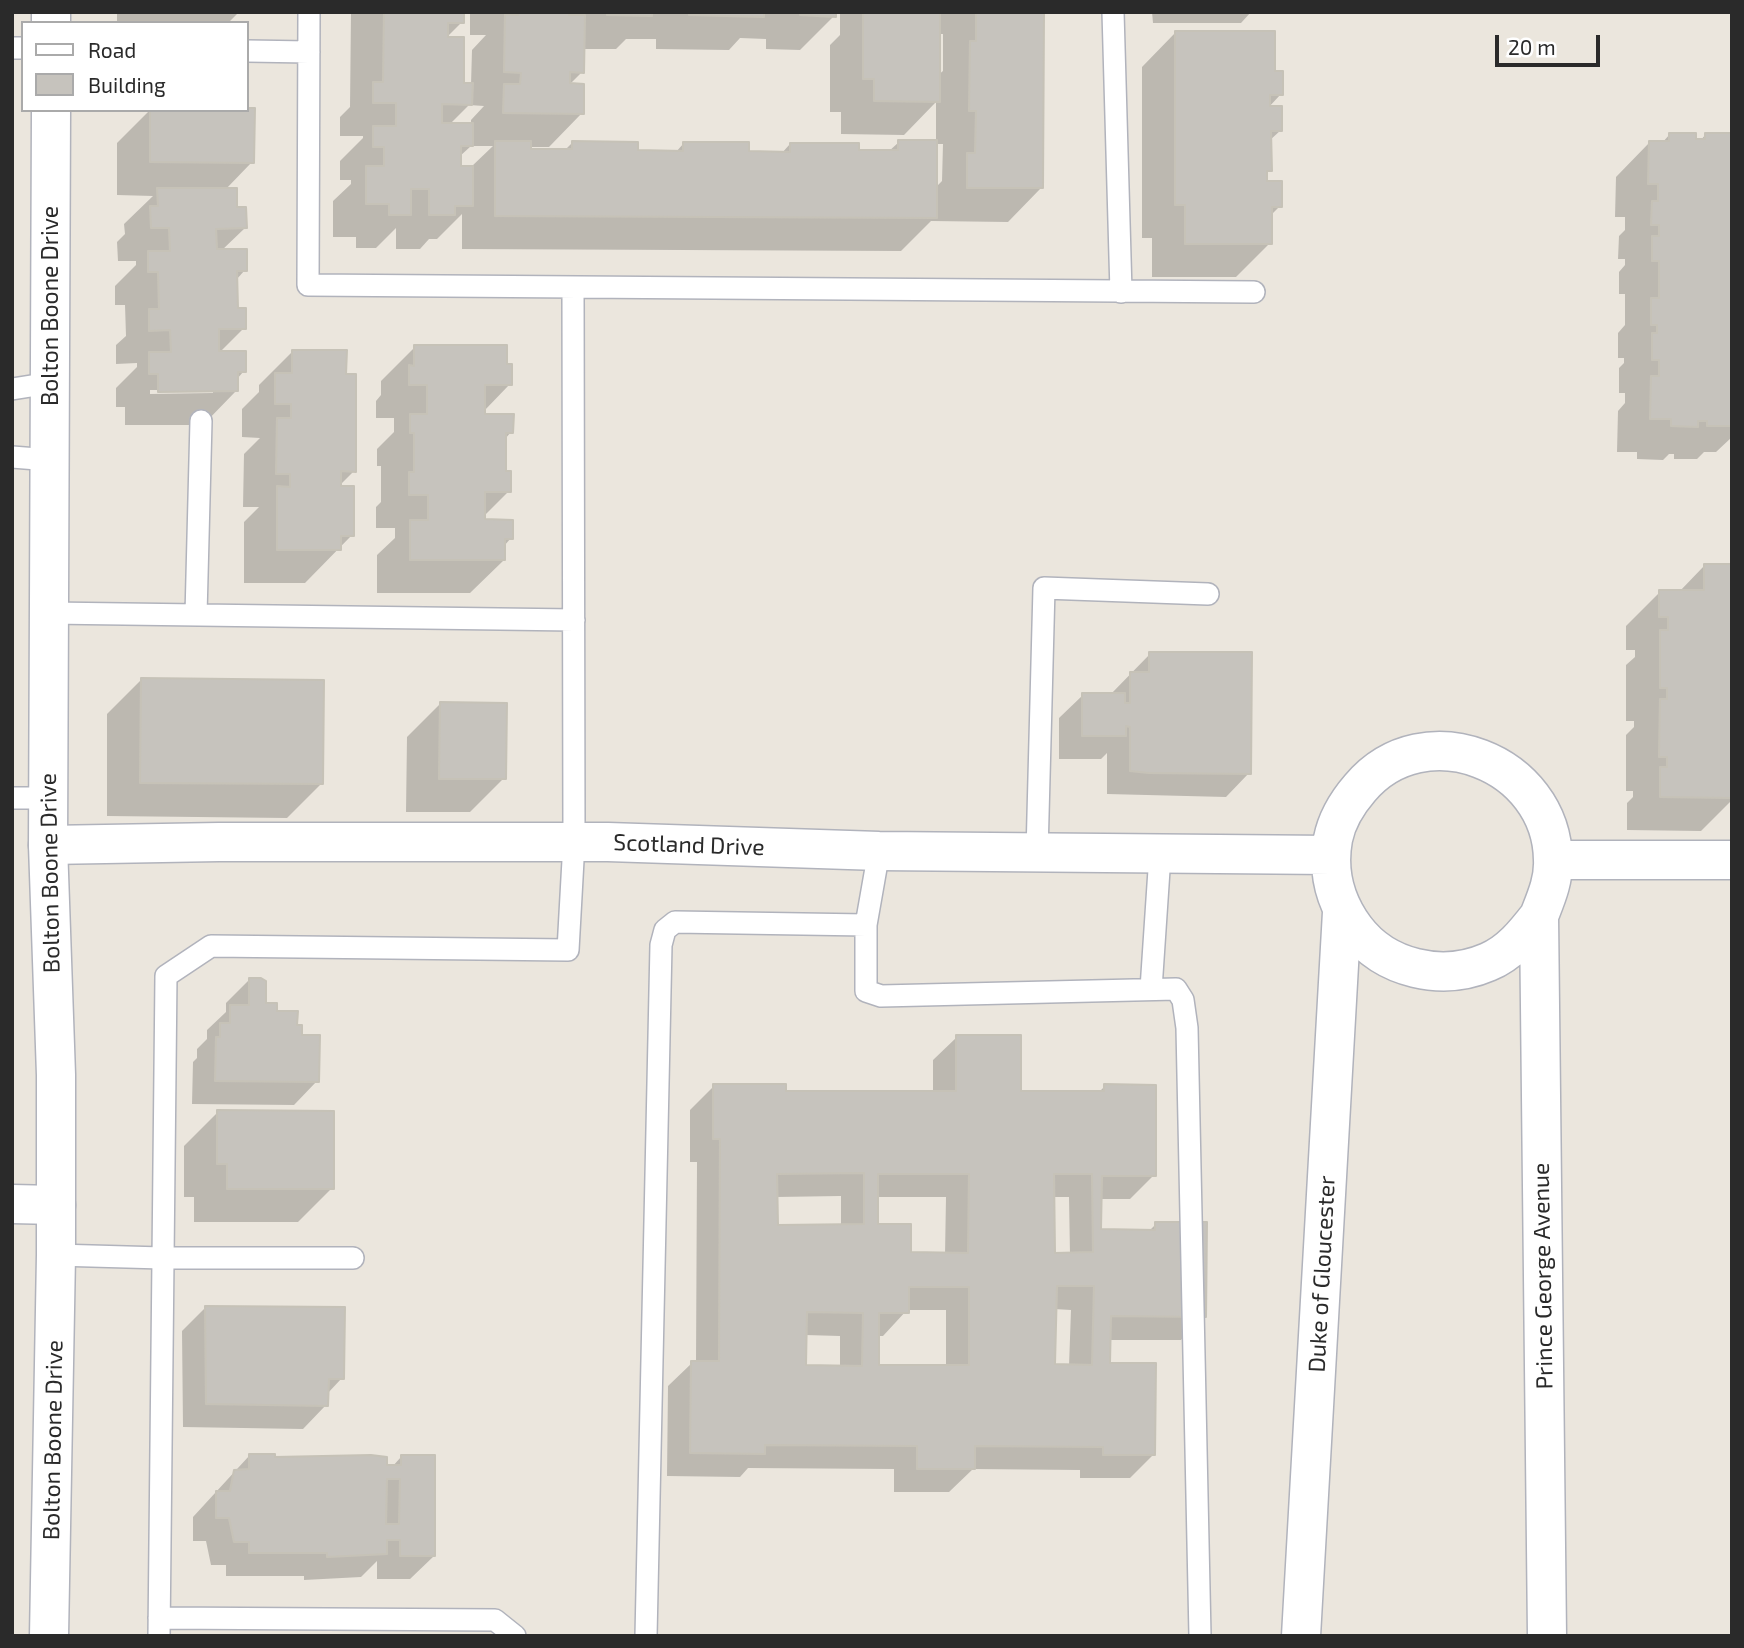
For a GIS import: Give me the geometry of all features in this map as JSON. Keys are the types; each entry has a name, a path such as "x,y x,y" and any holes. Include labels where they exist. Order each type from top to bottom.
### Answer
{"street":[{"name":"Bolton Boone Drive","path":"49,1636 56,1255 56,1075 48,845 30,798 49,612 51,112"},
{"path":"1444,750 1472,754 1499,766 1521,783 1539,806 1549,832 1553,860 1550,889 1539,916 1518,943 1489,962 1457,971 1422,971 1390,960 1363,940 1342,912 1333,884 1331,855 1336,827 1348,801 1366,780 1390,763 1416,753 1444,750"},
{"name":"Scotland Drive","path":"48,845 574,842 879,851 1331,855"},
{"path":"1553,860 1732,860"},
{"name":"Duke of Gloucester","path":"1301,1636 1342,912"},
{"name":"Prince George Avenue","path":"1539,916 1547,1636"},
{"path":"12,1205 56,1205"}],"lane":[{"path":"309,12 308,285 1254,292"},
{"path":"1113,12 1121,292"},
{"path":"248,51 309,52"},
{"path":"515,1636 495,1620 159,1627 166,976 211,946 568,950 574,842 573,287"},
{"path":"12,389 50,383"},
{"path":"196,615 201,421"},
{"path":"12,457 50,460"},
{"path":"1037,853 1044,588 1208,594"},
{"path":"49,612 574,620"},
{"path":"879,851 866,925 866,991 881,996 1176,989 1183,1000 1187,1028 1200,1636"},
{"path":"1151,989 1160,855"},
{"path":"646,1636 661,945 665,930 676,922 866,925"},
{"path":"56,1255 353,1258"}],"building":[{"path":"384,12 464,12 464,23 448,23 448,37 464,37 464,83 473,83 472,105 442,104 442,123 473,123 473,146 461,146 461,166 473,166 473,206 455,206 455,215 429,215 429,189 411,189 411,215 389,215 389,204 366,204 366,166 384,166 384,147 373,147 373,126 396,126 396,103 373,103 373,82 383,82"},
{"path":"518,12 569,12 569,15 585,15 584,73 570,72 570,83 584,84 584,114 503,113 504,84 520,84 521,73 504,72 505,14 518,15"},
{"path":"607,12 652,12 652,16 607,15"},
{"path":"689,12 764,12 764,17 689,15"},
{"path":"800,12 836,12 836,17 800,15"},
{"path":"863,12 940,12 940,102 874,101 874,79 863,79"},
{"path":"976,12 1044,12 1043,188 967,188 967,153 975,153 976,111 969,111 970,41 976,41"},
{"path":"1175,31 1275,31 1275,71 1283,71 1283,95 1270,95 1270,106 1282,106 1282,131 1271,131 1272,171 1267,171 1267,181 1282,181 1282,207 1272,207 1272,244 1185,244 1185,205 1175,205"},
{"path":"248,108 255,108 254,163 150,162 150,112 248,112"},
{"path":"1669,133 1696,133 1696,139 1705,139 1705,133 1731,133 1732,426 1707,426 1707,421 1698,421 1698,427 1671,426 1671,419 1650,419 1651,376 1659,376 1659,360 1652,360 1652,333 1657,333 1657,325 1651,325 1651,298 1659,298 1659,261 1652,261 1652,236 1659,236 1659,225 1651,225 1652,201 1658,201 1658,184 1648,184 1649,141 1669,141"},
{"path":"898,140 937,140 937,218 495,216 495,141 531,141 531,149 572,149 572,141 638,142 638,150 683,151 683,142 749,142 749,151 790,152 790,143 859,143 859,150 898,150"},
{"path":"157,188 237,188 237,207 246,207 247,228 216,229 217,249 247,249 247,271 237,271 238,308 246,308 246,329 219,329 219,351 246,351 246,372 238,372 238,391 158,392 158,374 149,374 149,352 171,352 170,330 149,331 149,309 159,309 158,272 148,272 148,251 170,251 169,228 151,228 150,206 158,206"},
{"path":"414,345 507,345 507,364 512,364 512,385 485,385 485,414 514,414 513,433 506,433 506,471 511,471 511,492 485,492 485,519 513,520 513,539 505,539 505,560 410,560 410,520 428,520 428,495 409,495 409,472 414,472 414,433 410,433 410,414 427,414 427,385 409,385 409,365 414,366"},
{"path":"292,350 347,350 346,374 356,374 356,472 341,471 341,486 354,486 354,536 341,536 341,550 277,550 277,486 290,487 290,474 276,474 277,418 291,418 291,404 275,404 275,373 292,373"},
{"path":"1704,564 1732,564 1732,798 1660,797 1660,767 1667,767 1667,757 1659,757 1660,699 1667,699 1667,688 1660,688 1660,630 1668,630 1668,617 1659,617 1659,590 1704,590"},
{"path":"1149,652 1252,652 1251,774 1130,771 1130,727 1126,726 1126,736 1082,736 1082,693 1125,693 1125,703 1130,703 1130,672 1149,672"},
{"path":"141,678 324,680 323,784 140,783"},
{"path":"440,702 507,703 506,779 439,779"},
{"path":"249,978 266,981 266,1003 277,1003 277,1011 298,1011 297,1025 302,1025 302,1035 320,1035 319,1082 215,1081 216,1037 220,1037 220,1023 230,1023 230,1005 249,1005"},
{"path":"956,1035 1021,1035 1021,1091 1104,1091 1104,1084 1156,1085 1156,1176 1102,1176 1101,1229 1155,1230 1155,1222 1207,1222 1206,1317 1111,1316 1110,1363 1156,1363 1155,1455 1103,1455 1103,1447 975,1446 975,1469 917,1469 917,1446 765,1445 765,1454 690,1453 691,1361 719,1361 720,1139 713,1139 713,1084 786,1084 786,1091 956,1091","holes":["864,1173 864,1224 778,1225 777,1174","878,1174 969,1174 968,1253 911,1252 911,1224 878,1224","1054,1174 1092,1174 1093,1252 1055,1253","1057,1286 1094,1286 1092,1365 1055,1364","909,1287 969,1287 969,1365 879,1365 879,1313 909,1313","807,1312 863,1313 862,1366 806,1365"]},
{"path":"217,1110 334,1111 334,1189 227,1189 227,1164 217,1164"},
{"path":"205,1306 345,1307 344,1379 329,1379 328,1406 206,1404"},
{"path":"249,1454 275,1454 275,1457 371,1455 387,1457 387,1465 401,1465 401,1455 435,1455 435,1556 400,1556 400,1540 387,1540 387,1554 327,1557 327,1553 249,1553 249,1542 234,1542 229,1518 216,1518 216,1491 230,1491 234,1470 249,1469","holes":["387,1479 400,1479 399,1524 386,1524"]}]}
